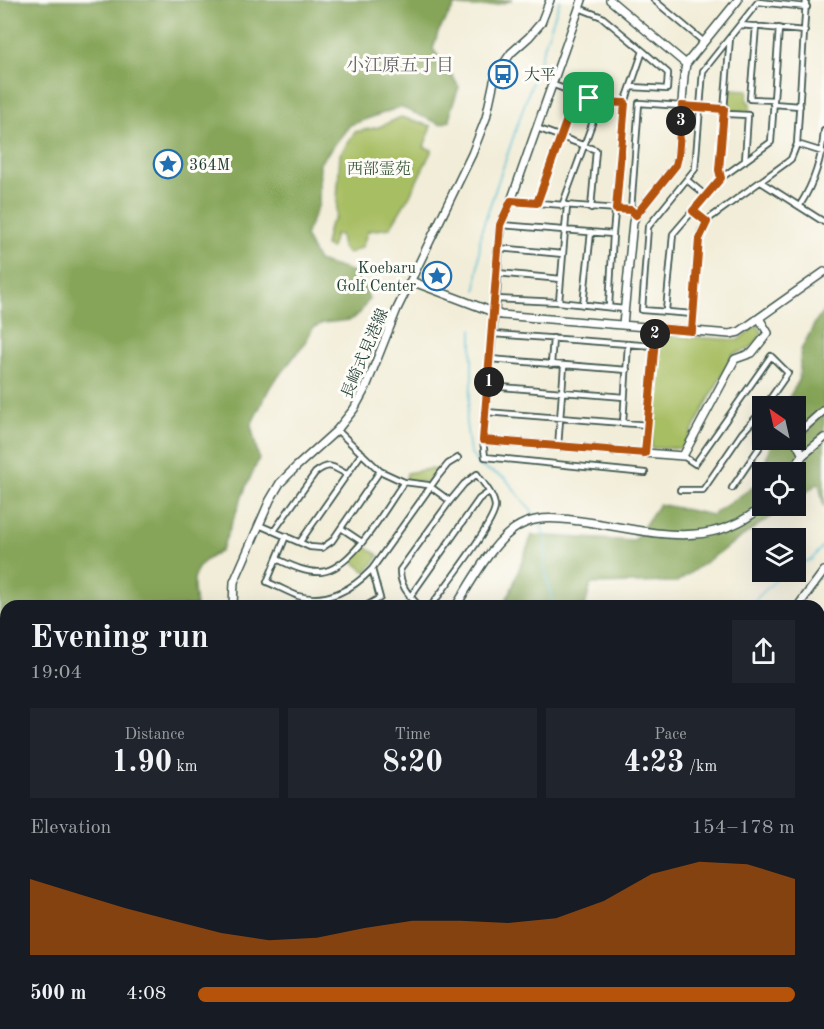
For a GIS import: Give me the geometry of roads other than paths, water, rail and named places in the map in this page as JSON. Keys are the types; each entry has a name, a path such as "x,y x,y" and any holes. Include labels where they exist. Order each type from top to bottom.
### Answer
{"street":[{"name":"長崎式見港線","path":"233,600 234,582 270,500 280,483 337,430 354,410 366,387 385,334 472,154 486,118 494,81 502,66 541,23 550,0"},
{"path":"610,0 686,64"},
{"path":"654,0 704,42"},
{"path":"634,212 676,165 686,64 738,0"},
{"path":"692,331 699,239 707,222 792,159 797,144 806,0"},
{"path":"693,314 642,310 648,227 695,169 703,71 758,2 807,7"},
{"path":"632,87 667,89 668,73 602,16 581,4 511,201 500,225 495,313 483,440 485,457 645,473"},
{"path":"740,25 805,31"},
{"path":"756,26 750,99 800,106"},
{"path":"666,311 673,234 721,178 771,142 779,28"},
{"path":"721,178 719,170 730,38"},
{"path":"609,307 625,103 643,51"},
{"path":"551,84 600,102 625,103"},
{"path":"537,203 576,94"},
{"path":"559,302 566,230 565,206 600,102"},
{"path":"623,325 634,212 639,103 724,109"},
{"path":"724,109 727,114 748,115 745,161"},
{"path":"537,128 596,150 591,208"},
{"path":"800,205 807,195 823,153 824,131"},
{"path":"797,144 823,153"},
{"path":"687,180 706,196"},
{"path":"761,182 824,220"},
{"path":"511,201 634,212"},
{"path":"693,211 707,222"},
{"path":"500,225 613,234"},
{"path":"583,305 591,232"},
{"path":"498,248 563,254"},
{"path":"411,281 495,313 557,321 730,334 739,332 824,272"},
{"path":"497,273 561,279"},
{"path":"495,299 559,302 624,309"},
{"path":"683,456 735,359 752,353 768,333 759,318"},
{"path":"645,453 656,328"},
{"path":"493,334 654,346"},
{"path":"551,365 553,338"},
{"path":"623,423 628,345"},
{"path":"483,440 683,456 695,464 771,356 788,373 772,396"},
{"path":"490,359 627,370"},
{"path":"558,447 564,366"},
{"path":"488,386 624,397"},
{"path":"806,426 824,410"},
{"path":"486,412 648,425"},
{"path":"680,490 703,490 752,420"},
{"path":"337,430 380,471 404,482 430,487 450,501"},
{"path":"798,462 824,438"},
{"path":"732,488 758,450"},
{"path":"800,450 803,455"},
{"path":"300,542 362,453"},
{"path":"286,536 267,582 299,596 318,598 345,591 359,583 372,569 448,464 459,458"},
{"path":"274,531 315,473 323,467 332,466 346,474"},
{"path":"259,525 310,547 322,548 332,542 380,471"},
{"path":"413,600 400,580 400,570 450,501 464,484 477,474 496,505 492,519 434,600"},
{"path":"276,559 310,572 323,572 340,566 354,553 404,482"},
{"path":"410,597 479,499 489,492"},
{"path":"460,600 500,542 525,523 554,518 673,535 700,535 724,530 752,513"},
{"path":"341,528 362,542"},
{"path":"372,569 380,598 376,600"},
{"path":"802,600 824,571"}],"waterway":[{"path":"476,290 481,232 560,0"},
{"path":"472,329 472,378 466,423 470,452 479,466 505,478 537,518"},
{"path":"540,522 546,541 544,565 552,600"},
{"path":"806,561 811,560 824,545"},
{"path":"756,600 774,582"}],"place":[{"name":"大平","path":"503,74"},
{"name":"364M","path":"168,164"},
{"name":"Koebaru Golf Center","path":"437,276"}],"district":[{"name":"小江原五丁目","path":"400,65"}],"park label":[{"name":"西部霊苑","path":"379,168"}]}
